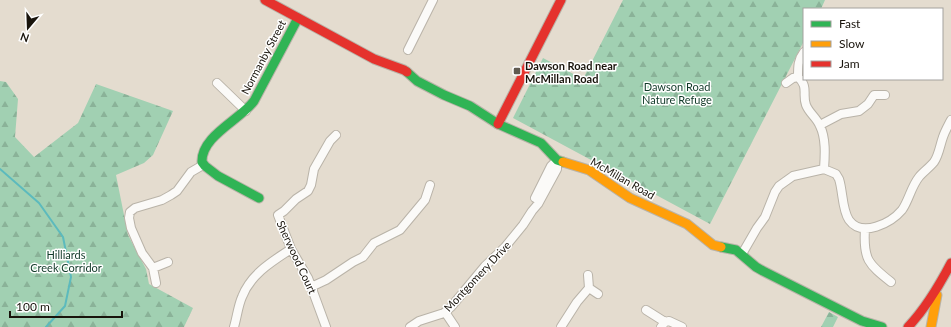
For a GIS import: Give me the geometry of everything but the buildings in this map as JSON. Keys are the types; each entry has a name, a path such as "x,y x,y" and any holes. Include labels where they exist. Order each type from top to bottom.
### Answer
{"street":[{"name":"McMillan Road","path":"265,0 374,59 404,70 417,81 444,96 470,106 498,124 541,143 557,160 589,170 630,198 687,224 713,245 736,250 763,272 865,324 882,327"},
{"path":"408,50 433,0"},
{"path":"498,124 561,0"},
{"name":"Normanby Street","path":"203,165 202,154 205,147 246,111 259,94 274,62 298,18"},
{"path":"803,53 799,59 798,77 802,80 805,87 806,105 820,125 825,151 824,169"},
{"path":"786,83 793,78 798,77"},
{"path":"217,83 246,111"},
{"path":"869,86 874,95"},
{"path":"874,95 885,94"},
{"path":"820,125 841,114 859,111 868,104 874,95"},
{"path":"742,254 765,217 779,186 793,176 824,169 836,174 839,179 846,214 849,221 855,226 870,229 888,222 902,210 914,184 924,171 934,162 943,136 951,120"},
{"name":"Sherwood Court","path":"326,327 320,316 316,298 304,271 291,250 278,215 296,199 308,191 312,185 314,169 330,141 336,135"},
{"name":"Montgomery Drive","path":"410,327 419,321 445,312 451,307 481,271 505,247 523,225 532,210 535,200 551,166 557,160"},
{"path":"156,283 153,268 136,244 130,228 130,212 135,208 162,200 171,195 177,190 191,172 203,165 210,171 258,198"},
{"path":"311,287 326,280 363,257 374,243 400,230 425,200 430,185"},
{"path":"865,229 865,253 874,268 889,277"},
{"path":"234,327 247,286 264,268 291,250"},
{"path":"153,268 168,262"},
{"path":"908,327 922,313 940,286 951,263"},
{"path":"561,327 577,302 589,288 588,275"},
{"path":"931,327 940,286"},
{"path":"589,288 598,294"},
{"path":"646,310 663,325 669,321 682,327"},
{"path":"445,312 455,327"},
{"path":"908,327 918,327"}],"green space":[{"name":"Dawson Road Nature Refuge","path":"623,0 825,0 821,8 803,8 803,43 710,224 513,118 543,58 583,79"},
{"name":"Hilliards Creek Corridor","path":"0,81 6,82 18,99 15,137 34,157 78,123 96,84 173,111 153,155 144,163 116,175 128,235 146,269 149,284 193,308 184,327 0,327"},
{"path":"829,312 838,317 833,327 821,327"}],"waterway":[{"path":"0,169 39,203 63,237 71,277 65,306 46,327"}],"traffic: fast":[{"path":"259,198 218,176 205,166 202,162 203,153 214,136 240,115 254,101 298,18"},
{"path":"407,72 417,81 470,106 498,124 541,143 557,160 563,162"},
{"path":"721,247 736,250 763,271 862,321 882,327"}],"traffic: slow":[{"path":"563,162 589,170 630,198 687,224 713,245 721,247"},
{"path":"931,327 937,295"}],"traffic: jam":[{"path":"265,0 374,59 407,72"},
{"path":"498,124 561,0"},
{"path":"908,327 932,296 951,263"}],"place":[{"name":"Dawson Road near McMillan Road","path":"517,71"}]}
